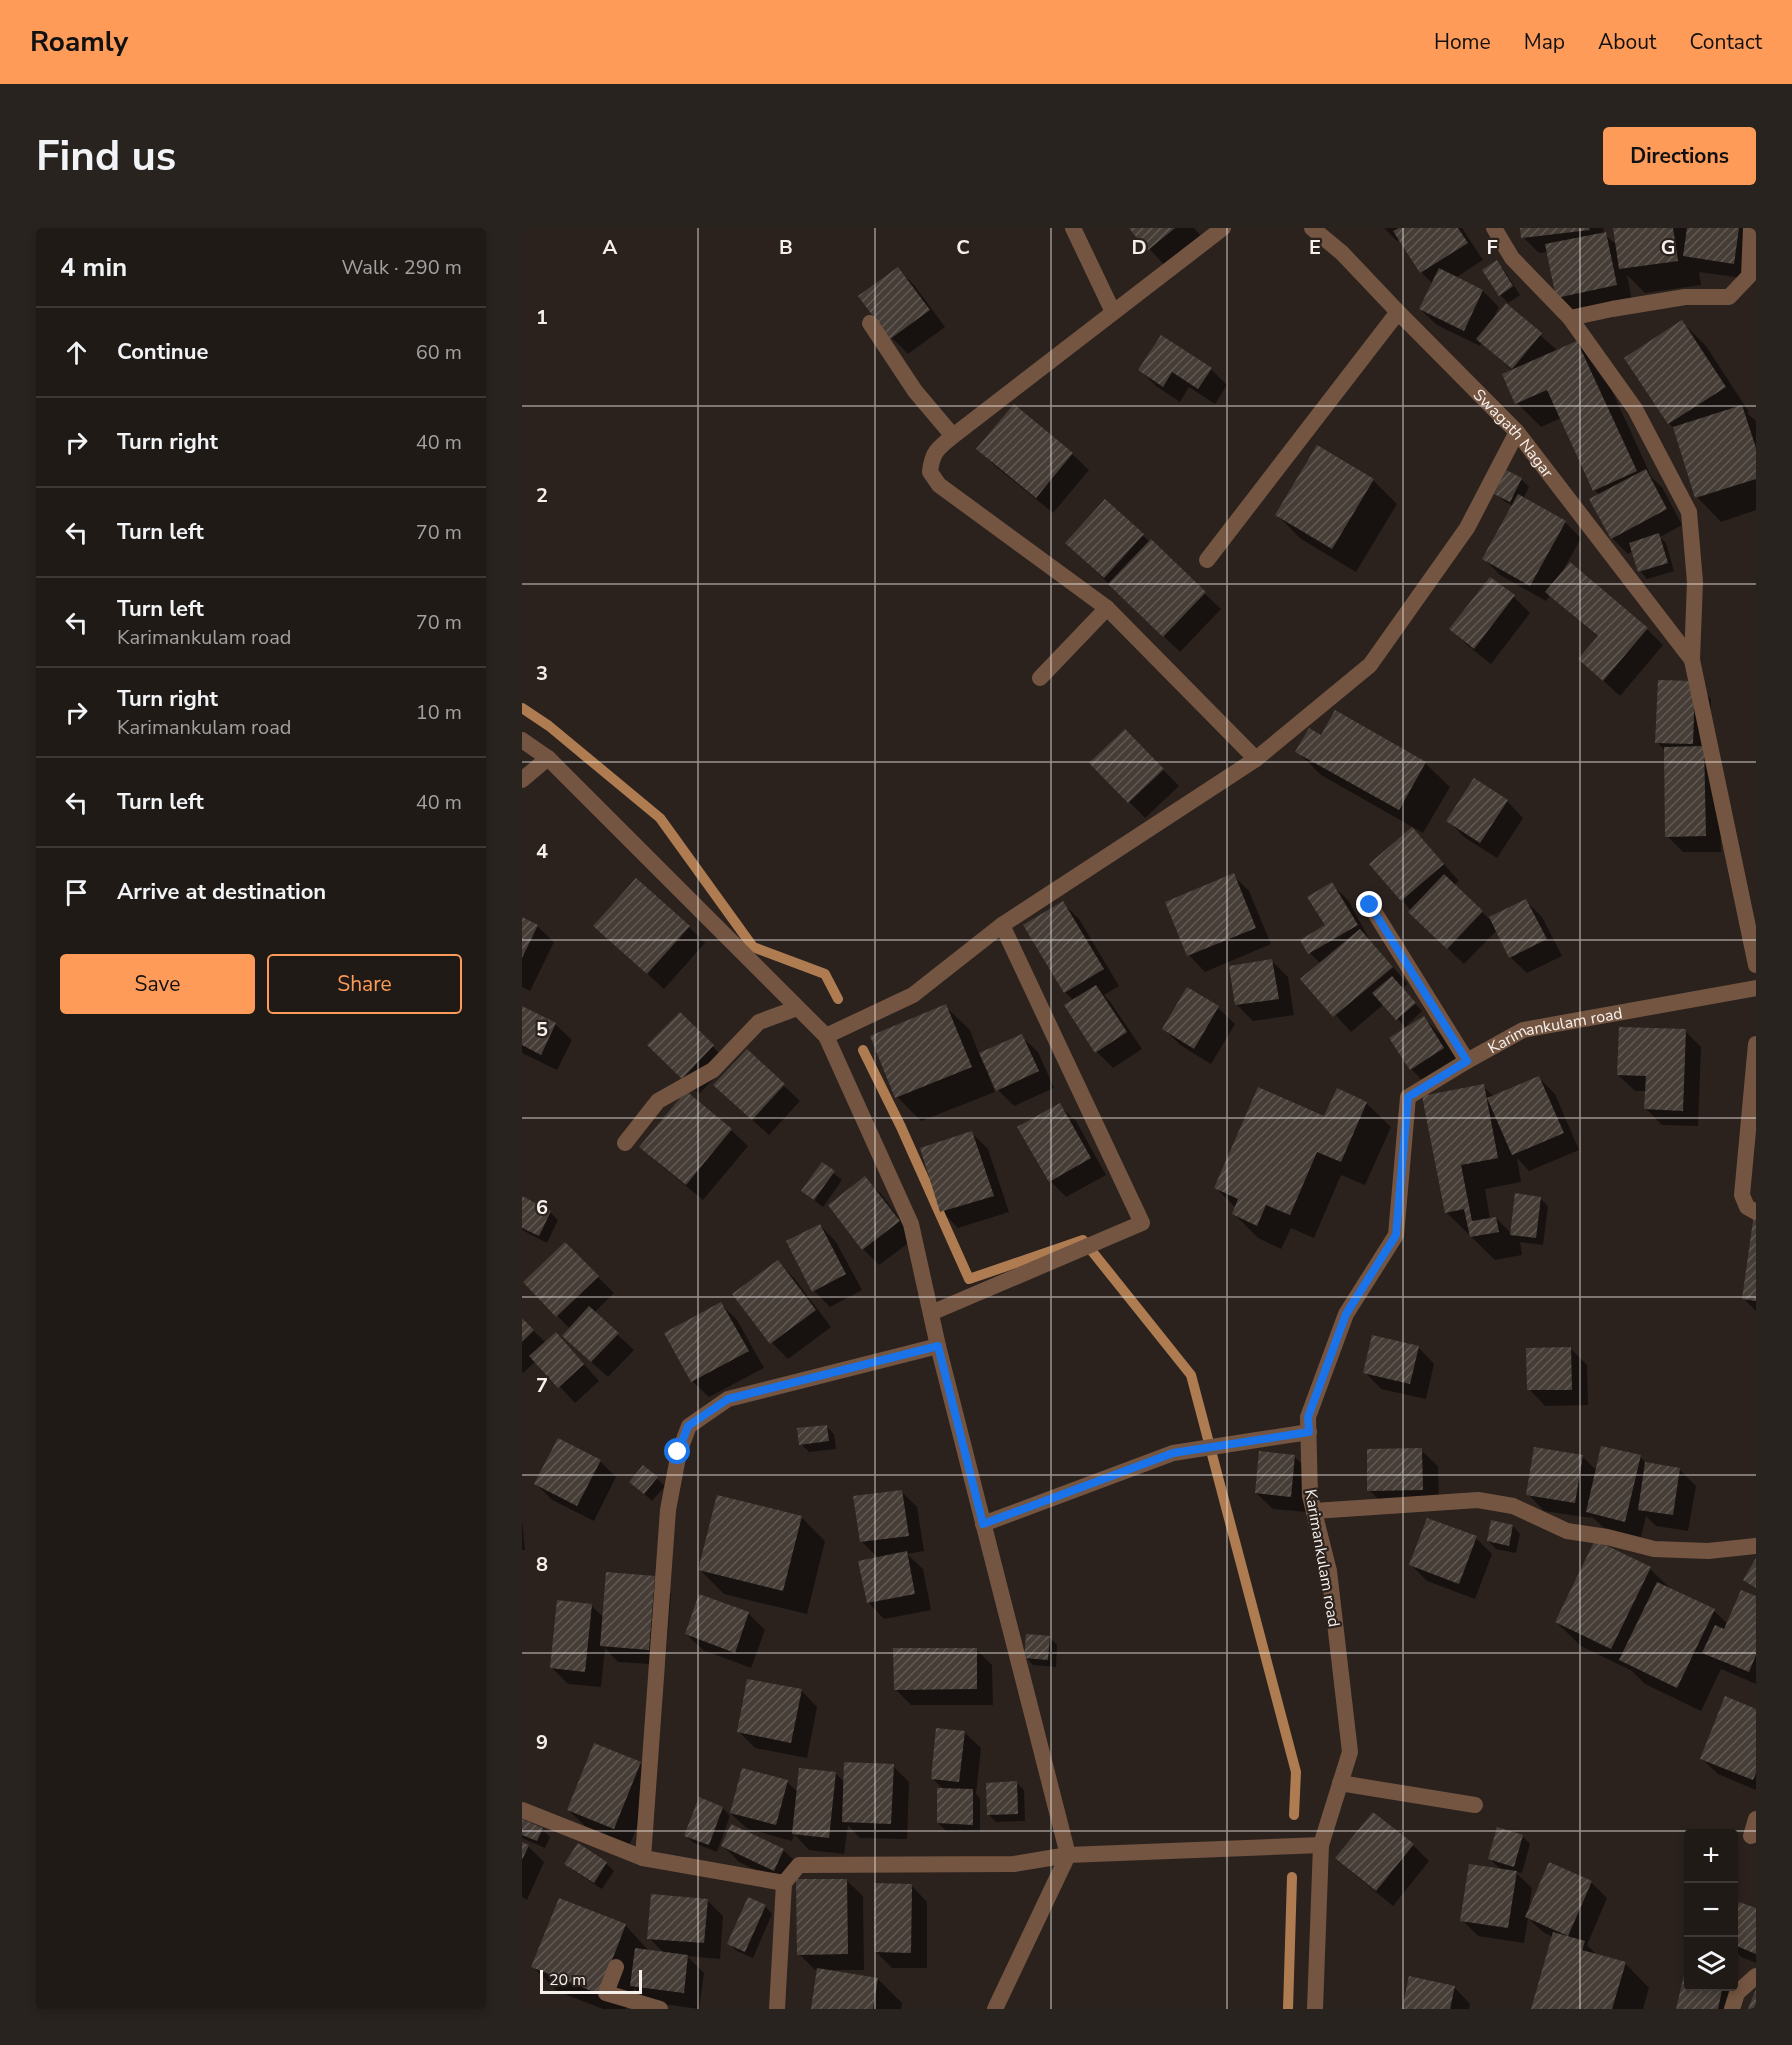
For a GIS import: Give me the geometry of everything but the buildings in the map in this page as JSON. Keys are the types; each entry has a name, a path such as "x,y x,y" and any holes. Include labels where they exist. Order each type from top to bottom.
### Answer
{"street":[{"path":"1073,228 1113,312"},
{"path":"1223,228 953,436 932,456 930,472 939,485 1107,608 1256,759"},
{"name":"Swagath Nagar","path":"1312,228 1342,253 1517,432 1692,660"},
{"name":"Swagath Nagar","path":"1494,228 1512,258 1570,318 1635,409 1689,512 1695,582 1692,660 1756,965"},
{"path":"1570,318 1685,297 1729,297 1749,276 1751,228"},
{"path":"1207,560 1398,312"},
{"path":"870,323 915,391 953,436"},
{"path":"826,1036 913,995 1002,925 1256,759 1370,664 1467,528 1517,432"},
{"path":"1040,678 1107,608"},
{"path":"522,740 548,758 826,1036 911,1224 938,1346 1068,1855 995,2009"},
{"path":"522,780 548,758"},
{"path":"1370,905 1467,1061"},
{"path":"931,1313 1142,1223 1002,925"},
{"name":"Karimankulam road","path":"1315,2009 1321,1845 1350,1752 1329,1571 1310,1496 1308,1417 1346,1314 1396,1235 1408,1097 1523,1030 1756,988"},
{"path":"625,1143 658,1101 713,1070 759,1022 797,1008"},
{"path":"1756,1044 1742,1195 1747,1207 1756,1212"},
{"path":"643,1858 668,1510 678,1452 688,1426 728,1399 938,1346"},
{"path":"983,1524 1173,1453 1309,1432"},
{"path":"1314,1511 1478,1500 1513,1506 1567,1531 1607,1537 1654,1549 1708,1551 1756,1546"},
{"path":"1340,1783 1475,1805"},
{"path":"522,1810 643,1858 784,1883"},
{"path":"1751,1836 1756,1819"},
{"path":"777,2009 784,1883 799,1865 1014,1864 1068,1855 1321,1845"},
{"path":"616,1967 606,1993 660,2009"},
{"path":"1732,2009 1737,1993 1756,1976"}],"waterway":[{"path":"522,708 549,726 660,818 753,947 825,974 838,999"},
{"path":"863,1050 901,1127 969,1279 1083,1240 1191,1375 1296,1772 1294,1815"},
{"path":"1288,2009 1292,1877"}],"route":[{"path":"678,1452 688,1426 728,1399 938,1346 983,1524 1173,1453 1309,1432 1308,1417 1346,1314 1396,1235 1408,1097 1467,1061 1370,905"}]}
